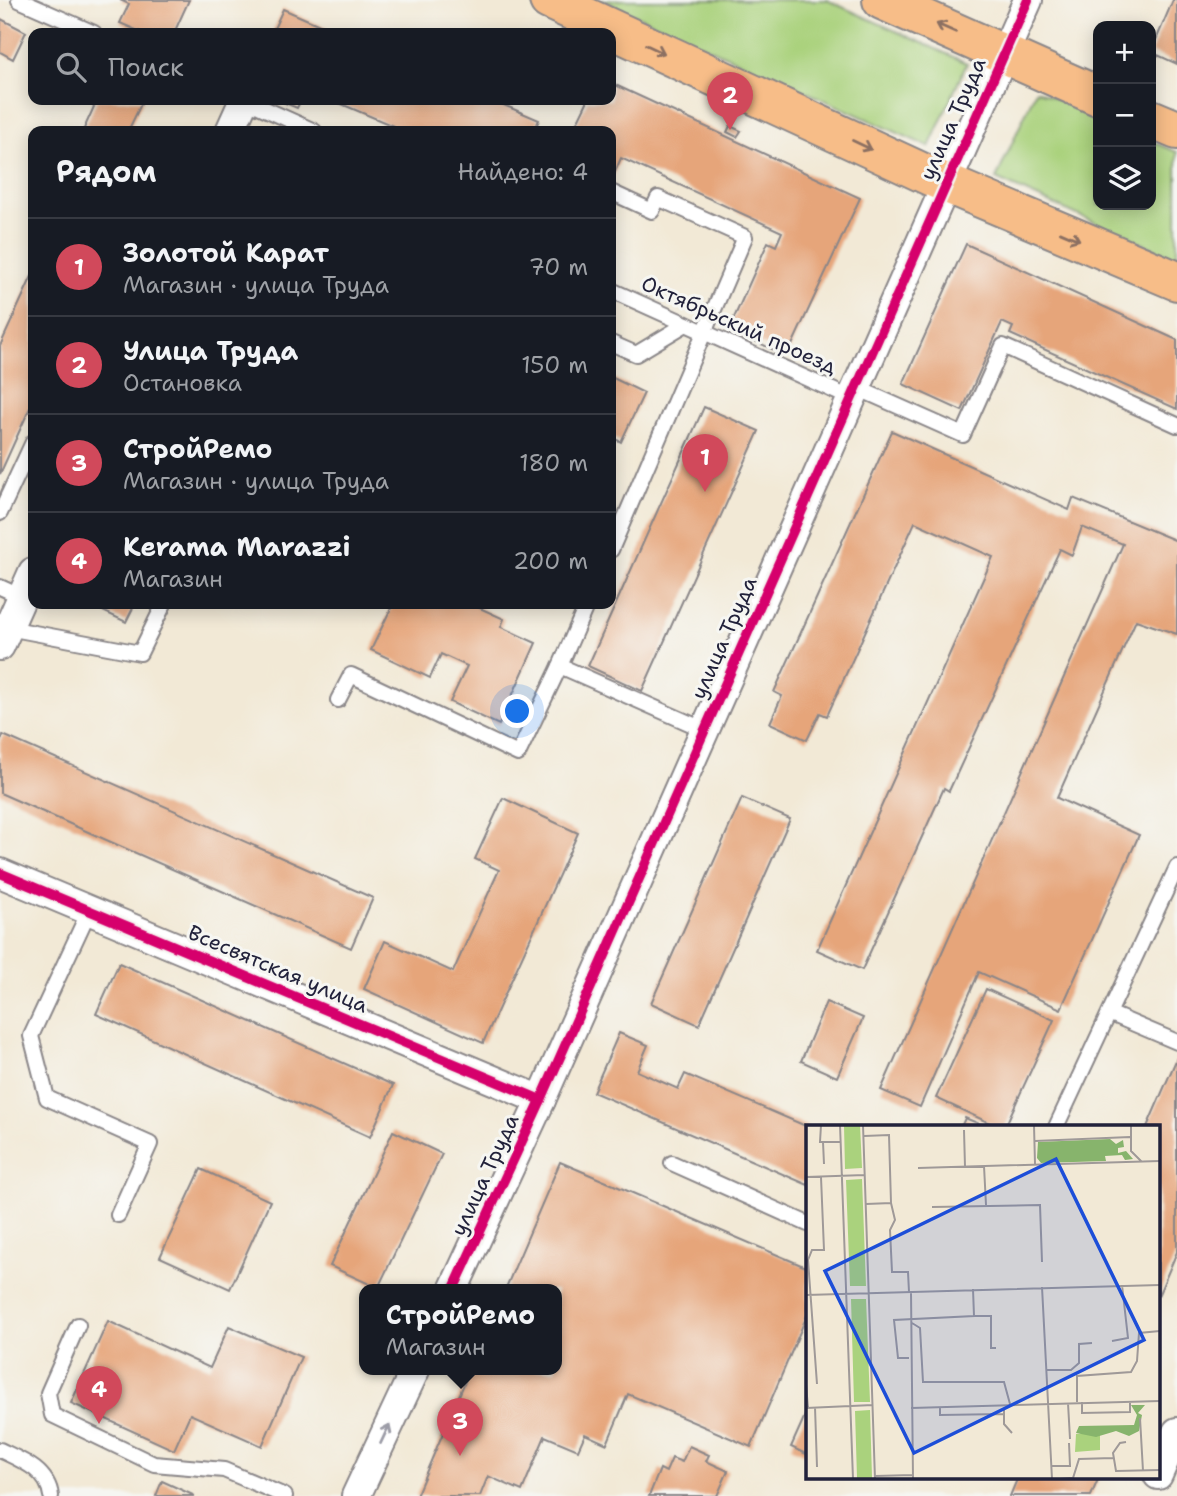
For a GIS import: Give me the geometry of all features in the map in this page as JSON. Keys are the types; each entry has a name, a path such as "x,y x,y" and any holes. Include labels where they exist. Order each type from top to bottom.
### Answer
{"main road":[{"path":"549,0 610,28"},
{"path":"882,0 1093,94"},
{"path":"616,31 945,183 1177,281"},
{"path":"1156,121 1177,130"}],"street":[{"name":"улица Труда","path":"456,1284 541,1100 1028,0"},
{"path":"232,126 242,105"},
{"path":"4,637 18,585"},
{"name":"Всесвятская улица","path":"0,873 541,1100"},
{"path":"356,1496 413,1375"},
{"path":"1160,1469 1177,1432"},
{"path":"1148,1496 1156,1478"}],"lane":[{"path":"19,0 83,28"},
{"path":"255,105 303,126"},
{"path":"616,194 652,211 658,198 745,237 616,539"},
{"name":"Октябрьский проезд","path":"616,292 706,333 963,435 1003,346 1177,425"},
{"path":"616,345 636,354 686,324"},
{"path":"0,513 28,453"},
{"path":"4,637 140,653 162,609"},
{"path":"338,700 351,676 518,754 585,609"},
{"path":"560,666 705,730"},
{"path":"1057,1125 1111,1014 1177,867"},
{"path":"89,911 32,1036 47,1098 150,1144 118,1215"},
{"path":"1111,1014 1177,1042"},
{"path":"672,1163 806,1223"},
{"path":"78,1325 48,1393 52,1415 154,1464 224,1470 285,1496"},
{"path":"0,1450 32,1465 50,1486 51,1496"}],"green space":[{"path":"602,0 827,0 967,63 929,147"},
{"path":"1036,90 1093,115 1093,210 1156,210 1156,143 1177,152 1177,259 996,179"}],"building":[{"path":"120,0 189,0 176,28 132,28 120,23 129,4"},
{"path":"1173,0 1177,0 1177,64 1156,54 1156,40"},
{"path":"283,9 327,28 274,28"},
{"path":"1,19 26,32 13,59 0,52"},
{"path":"616,85 860,198 787,356 729,329 768,242 776,246 782,232 621,158 616,170 616,126 575,126 586,105 616,105"},
{"path":"95,105 141,105 130,126 85,126"},
{"path":"344,105 504,105 539,120 536,126 393,126"},
{"path":"730,126 741,131 737,137 727,132"},
{"path":"966,244 1177,340 1177,409 1010,334 1013,327 1002,322 962,411 903,384"},
{"path":"28,285 28,412 0,474 0,346"},
{"path":"616,379 644,393 621,442 616,440"},
{"path":"704,407 759,431 642,691 588,666 614,609 616,609 616,603"},
{"path":"892,431 1069,510 1073,498 1177,541 1177,634 1136,620 1057,798 1139,835 1061,1009 979,972 920,1107 881,1090 1123,544 1082,527 1072,555 1060,549 949,791 944,788 862,970 817,950 993,557 915,522 827,716 820,713 807,740 770,723 782,696 774,692"},
{"path":"99,609 132,609 126,622"},
{"path":"391,609 482,609 504,619 501,627 536,643 499,725 450,702 467,666 441,654 430,678 371,650"},
{"path":"3,735 373,898 351,948 0,793 0,743"},
{"path":"503,798 578,833 483,1043 364,989 385,941 453,972 499,870 475,859"},
{"path":"742,798 790,819 699,1025 651,1003"},
{"path":"119,963 393,1085 370,1137 96,1014"},
{"path":"986,989 1054,1020 1006,1125 994,1125 936,1098"},
{"path":"826,1002 863,1018 837,1077 801,1061"},
{"path":"619,1033 648,1045 637,1071 678,1089 685,1074 806,1126 806,1184 593,1092"},
{"path":"1177,1058 1177,1252 1160,1291 1160,1125 1148,1125"},
{"path":"965,1118 982,1125 962,1125"},
{"path":"393,1131 442,1154 380,1284 369,1284 330,1266"},
{"path":"560,1162 806,1267 806,1318 751,1447 628,1394 607,1444 585,1434 578,1450 545,1436 522,1491 488,1476 480,1496 416,1496 468,1375 562,1375 562,1284 508,1284"},
{"path":"201,1169 270,1201 230,1289 160,1257"},
{"path":"108,1321 210,1368 229,1326 301,1357 262,1446 190,1414 174,1450 71,1403"},
{"path":"806,1413 806,1454 791,1447"},
{"path":"689,1446 709,1455 706,1461 728,1471 717,1496 649,1496 660,1469 666,1472 672,1458 682,1462"},
{"path":"1018,1478 1099,1478 1091,1496 1010,1496"},
{"path":"162,1481 195,1496 156,1496"}],"cycle path":[{"path":"456,1284 541,1100 1028,0"},
{"path":"0,873 541,1100"}],"place":[{"name":"Улица Труда","path":"730,130"},
{"name":"Золотой Карат","path":"705,492"},
{"name":"Kerama Marazzi","path":"99,1424"},
{"name":"СтройРемо","path":"460,1456"}]}
